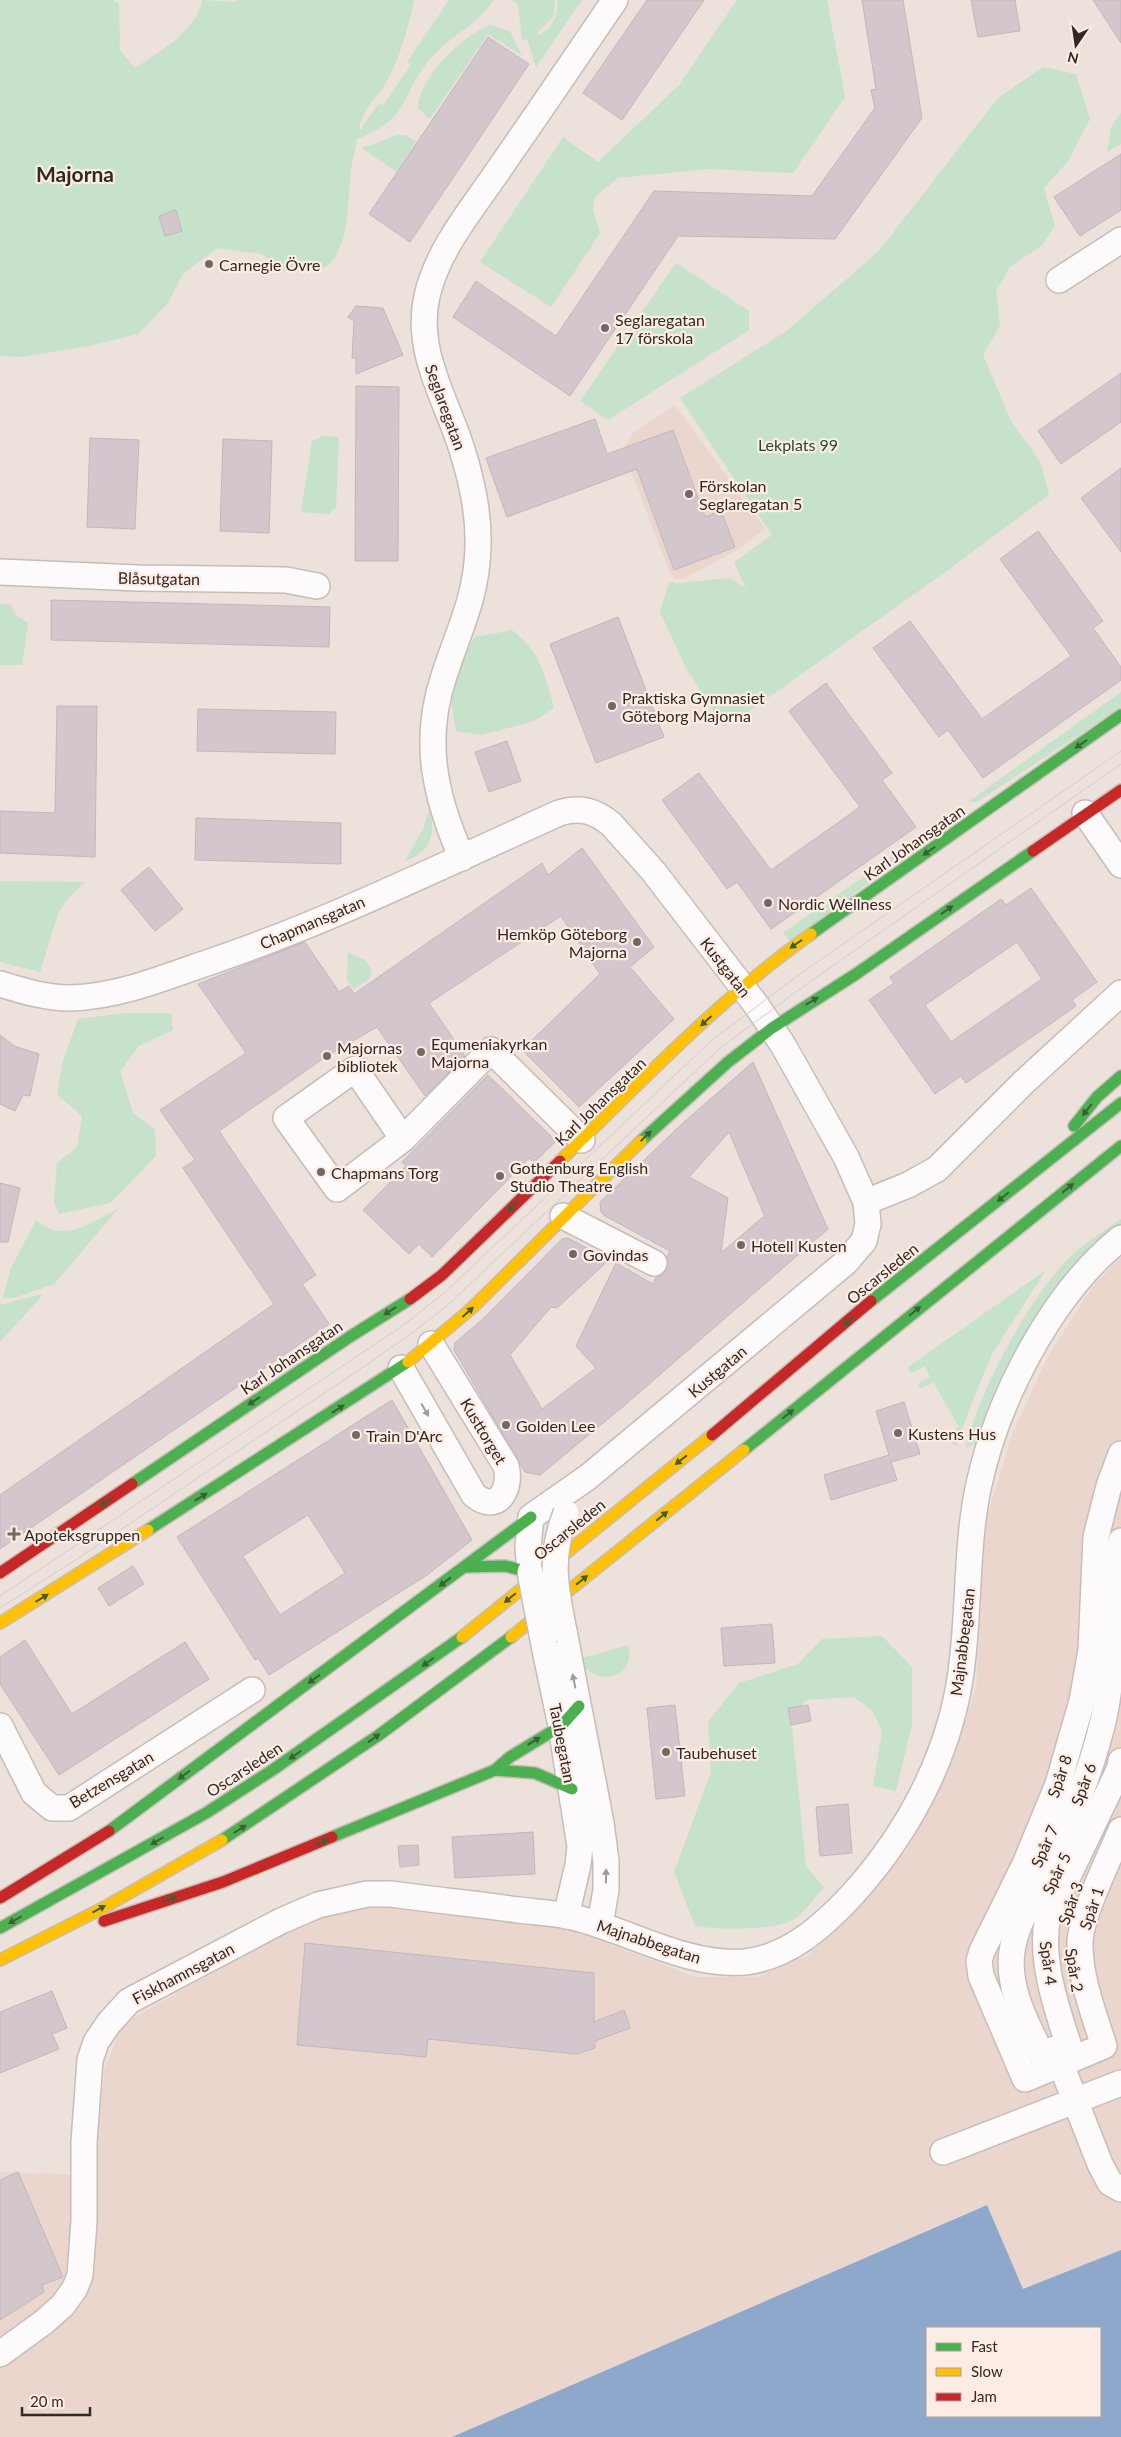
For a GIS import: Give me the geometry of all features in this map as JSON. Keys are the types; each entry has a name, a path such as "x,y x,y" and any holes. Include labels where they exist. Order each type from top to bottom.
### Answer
{"main road":[{"name":"Karl Johansgatan","path":"0,1574 351,1336 416,1295 442,1274 742,988 788,950 1121,715"},
{"path":"0,1623 401,1368 472,1308 673,1110 772,1028 856,974 1085,813 1121,790"},
{"path":"1041,1166 1097,1097 1121,1076"},
{"name":"Oscarsleden","path":"0,1928 206,1813 274,1769 409,1676 467,1633 720,1430 879,1295 1121,1103"},
{"path":"0,1960 41,1941 216,1844 285,1800 404,1717 489,1654 624,1547 1121,1146"},
{"path":"1102,1161 1121,1156"},
{"path":"0,1898 109,1831 465,1567 530,1528"},
{"path":"465,1567 494,1565 530,1572"},
{"path":"496,1770 510,1756 561,1726 579,1706"},
{"path":"41,1941 224,1882 496,1770 515,1769 536,1772 547,1775 572,1789"}],"street":[{"name":"Seglaregatan","path":"462,858 435,781 431,747 433,716 443,677 468,614 473,594 478,544 474,501 463,453 428,356 423,326 427,296 446,248 615,0"},
{"path":"1059,280 1121,240"},
{"name":"Blåsutgatan","path":"0,572 138,578 286,580 317,586"},
{"name":"Chapmansgatan","path":"0,984 30,993 70,998 97,995 147,984 246,950 462,858 559,812 572,809 586,810 600,815 611,824"},
{"path":"1085,813 1121,865"},
{"name":"Kustgatan","path":"530,1528 588,1477 857,1252 864,1242 868,1224 866,1202 846,1157 826,1118 772,1028 653,871 611,824"},
{"path":"866,1202 908,1185 937,1169 1024,1082 1121,993"},
{"path":"403,1139 356,1069 286,1118 337,1189 403,1139 491,1050 582,1140"},
{"path":"564,1216 654,1263"},
{"name":"Majnabbegatan","path":"566,1916 600,1925 682,1954 703,1959 746,1962 799,1943 836,1912 885,1855 909,1820 930,1778 948,1730 963,1660 974,1515 980,1483 992,1440 1010,1390 1042,1332 1078,1282 1121,1238"},
{"name":"Kusttorget","path":"401,1368 474,1495 480,1500 489,1502 498,1500 504,1494 508,1484 509,1476 506,1466 431,1344"},
{"name":"Spår 8","path":"1066,2062 981,1976 979,1960 988,1936 1025,1864 1058,1784 1073,1736 1082,1701 1091,1650 1096,1536 1109,1486 1121,1454"},
{"name":"Taubegatan","path":"566,1916 578,1865 580,1846 561,1726 554,1638 555,1556 558,1534 566,1513 588,1477"},
{"name":"Spår 7","path":"1066,2062 996,1977 996,1961 1003,1930 1042,1852 1069,1786 1093,1708 1105,1632 1104,1584 1107,1545 1121,1490"},
{"name":"Taubegatan","path":"530,1528 530,1572 579,1706 601,1823 606,1861 606,1890 600,1925"},
{"name":"Spår 6","path":"1066,2062 1019,2004 1013,1986 1012,1950 1023,1917 1075,1807 1101,1733 1112,1679 1115,1590 1121,1541"},
{"path":"530,1572 544,1580 556,1595"},
{"name":"Spår 5","path":"1066,2062 1030,1982 1027,1958 1031,1929 1038,1910 1106,1770 1111,1751 1121,1684"},
{"name":"Betzensgatan","path":"0,1726 34,1794 52,1808 69,1808 252,1690"},
{"name":"Spår 4","path":"1066,2062 1046,1962 1044,1940 1047,1920 1120,1768 1121,1761"},
{"name":"Spår 3","path":"1066,2062 1066,1987 1058,1939 1061,1922 1121,1787"},
{"name":"Spår 2","path":"1066,2062 1081,2006 1069,1944 1075,1917 1112,1825 1121,1809"},
{"name":"Spår 1","path":"1066,2062 1091,2003 1079,1944 1084,1920 1121,1830"},
{"name":"Fiskhamnsgatan","path":"0,2354 44,2322 63,2305 75,2288 80,2275 84,2221 84,2142 90,2060 96,2042 104,2029 128,2002 281,1921 318,1905 344,1898 367,1894 391,1894 566,1916"},
{"path":"1066,2062 1075,2102 1100,2164 1110,2183 1121,2189"},
{"path":"943,2152 1121,2083"}],"shaded area":[{"name":"Förskolan Seglaregatan 5","path":"675,405 765,529 735,551 685,578 675,579 670,573 626,458 625,446 633,433"},
{"path":"1121,1257 1121,2250 1023,2289 986,2205 452,2437 0,2437 0,2172 95,2175 104,2072 122,2024 293,1928 366,1904 571,1929 695,1977 756,1977 807,1956 855,1911 908,1849 952,1761 976,1689 985,1524 1011,1437 1048,1356 1091,1289"}],"green space":[{"path":"0,0 113,0 119,3 120,50 135,68 176,40 185,31 199,11 202,0 236,2 236,0 414,0 407,31 396,62 387,81 366,111 359,131 379,103 383,105 411,65 407,62 449,0 494,0 480,17 435,54 424,67 398,112 389,122 376,131 357,139 351,169 347,218 343,239 335,258 324,268 283,271 262,254 217,248 183,274 168,303 138,334 84,347 20,357 0,356"},
{"path":"512,0 555,0 553,17 535,35 541,34 550,27 557,12 558,0 582,0 536,67 527,39 522,40 518,5"},
{"path":"737,0 827,0 845,97 793,173 707,169 618,178 595,197 593,210 600,233 551,307 480,262 563,137 598,162 679,85"},
{"path":"490,25 510,31 522,56 488,34 430,119 418,108 420,96 434,71 444,59 468,38"},
{"name":"Lekplats 99","path":"1043,67 1076,74 1090,119 1068,161 1044,188 1055,226 1041,246 1010,267 996,291 1000,326 983,355 1011,421 1041,463 1049,495 944,573 752,709 723,727 685,666 660,612 669,582 678,583 730,578 746,589 734,562 772,535 680,398 785,332 878,252 998,98"},
{"path":"1121,113 1121,144 1107,152 1111,127"},
{"path":"398,135 405,135 416,142 396,172 362,148"},
{"path":"676,263 749,311 749,330 608,420 580,401"},
{"path":"321,436 339,437 336,507 329,514 301,512 312,440 319,439"},
{"path":"0,604 10,604 16,615 28,623 22,665 0,665"},
{"path":"512,630 530,647 536,656 544,674 554,708 534,721 482,735 456,731 452,691 453,681 461,662 475,637"},
{"path":"1121,692 1121,707 977,802 968,802"},
{"path":"430,807 432,833 430,840 421,852 405,861 423,829"},
{"path":"932,829 927,838 791,942 783,933"},
{"path":"0,881 85,882 69,897 58,914 40,972 0,962"},
{"path":"348,952 365,960 372,970 369,979 354,989 347,980"},
{"path":"126,1013 171,1013 173,1030 139,1046 120,1071 133,1113 155,1130 156,1156 110,1203 59,1214 54,1202 57,1163 77,1147 82,1116 57,1094 63,1061 78,1019"},
{"path":"118,1209 54,1284 14,1298 3,1298 10,1270 36,1220 56,1231 67,1231 87,1225"},
{"path":"1121,1219 1121,1224 1112,1230 988,1413 976,1443 966,1448 972,1426 992,1377 1004,1352 1032,1305 1068,1259"},
{"path":"1046,1270 992,1354 956,1446 944,1436 959,1427 933,1382 921,1389 918,1384 930,1377 925,1366 912,1373 908,1367"},
{"path":"42,1294 40,1298 0,1342 0,1305"},
{"path":"882,1636 912,1667 912,1725 896,1791 873,1786 882,1731 872,1710 853,1697 806,1700 791,1717 806,1866 824,1888 795,1919 782,1924 744,1928 695,1926 674,1872 711,1772 708,1722 739,1683 798,1664 822,1639"},
{"path":"628,1645 629,1657 627,1666 613,1676 604,1677 594,1674 579,1659"}],"water":[{"path":"987,2205 1023,2289 1121,2250 1121,2437 452,2437"}],"building":[{"path":"647,0 704,0 622,120 583,93"},
{"path":"862,0 903,0 922,118 835,239 678,236 570,396 453,317 476,281 556,336 654,191 812,196 875,108 871,90 876,89"},
{"path":"971,0 1015,0 1020,31 978,37"},
{"path":"1093,0 1121,0 1121,43"},
{"path":"488,37 529,64 410,242 369,214"},
{"path":"1121,154 1121,210 1080,236 1054,197"},
{"path":"176,210 182,231 165,236 159,216"},
{"path":"356,306 383,308 403,355 356,374 356,358 352,358 354,321 348,317"},
{"path":"1121,373 1121,422 1061,464 1038,431"},
{"path":"356,386 399,387 398,561 355,561"},
{"path":"595,419 607,454 673,430 705,517 721,511 735,547 674,570 637,469 507,517 486,458"},
{"path":"90,438 139,440 135,529 87,527"},
{"path":"223,439 272,441 269,533 220,531"},
{"path":"1121,468 1121,552 1081,498"},
{"path":"1038,531 1103,621 1093,628 1121,667 1121,680 983,778 948,730 939,737 873,648 910,621 982,719 1071,656 1000,559"},
{"path":"51,600 330,607 329,647 51,640"},
{"path":"618,617 664,737 596,763 550,644"},
{"path":"826,683 892,773 882,780 916,827 771,929 737,882 727,889 662,800 699,773 771,870 860,807 789,711"},
{"path":"57,706 97,706 95,857 0,853 0,811 55,813"},
{"path":"198,709 336,712 335,754 197,751"},
{"path":"507,741 521,781 489,792 475,752"},
{"path":"196,818 341,823 341,864 195,860"},
{"path":"582,848 654,947 630,967 674,1019 579,1107 522,1050 600,974 561,916 429,1003 465,1056 425,1096 377,1027 327,1056 219,1131 316,1275 302,1284 329,1324 0,1549 0,1495 274,1304 183,1168 195,1160 160,1110 246,1053 198,984 305,942 339,992 349,986 354,994 542,863 548,875"},
{"path":"149,867 183,909 155,931 121,890"},
{"path":"1031,888 1097,982 1072,1000 1076,1006 966,1083 961,1076 935,1094 869,1000 894,983 890,977 1001,899 1006,905","holes":["1017,942 1042,979 951,1042 925,1005"]},
{"path":"0,1035 14,1046 39,1054 30,1096 23,1095 15,1111 0,1104"},
{"path":"753,1062 828,1229 626,1404 540,1475 525,1472 454,1350 455,1343 483,1319 562,1239 568,1238 609,1260 557,1308 551,1307 510,1355 542,1409 596,1368 576,1346 616,1263 653,1284 656,1277 662,1275 667,1269 667,1257 670,1251 605,1216 601,1212 600,1202 684,1122","holes":["729,1132 766,1219 763,1217 721,1253 728,1198 689,1177"]},
{"path":"488,1075 556,1141 534,1163 529,1158 432,1257 419,1244 409,1254 363,1210 406,1166 402,1162"},
{"path":"0,1183 20,1188 8,1242 0,1242"},
{"path":"392,1400 472,1540 427,1575 269,1675 258,1658 255,1660 177,1537","holes":["308,1515 345,1573 280,1615 243,1556"]},
{"name":"Kustens Hus","path":"904,1402 920,1454 891,1462 897,1480 831,1500 824,1475 889,1455 876,1411"},
{"path":"133,1566 144,1584 109,1606 98,1588"},
{"path":"772,1624 775,1663 724,1666 721,1628"},
{"path":"25,1640 72,1714 185,1642 209,1679 59,1775 0,1684 0,1657"},
{"name":"Taubehuset","path":"675,1705 685,1796 656,1799 647,1708"},
{"path":"808,1705 811,1721 791,1725 788,1708"},
{"path":"848,1804 852,1853 820,1856 816,1807"},
{"path":"533,1832 535,1874 455,1878 452,1837"},
{"path":"418,1845 419,1865 400,1867 398,1846"},
{"path":"305,1943 594,1973 594,2022 624,2010 630,2028 595,2041 595,2048 577,2054 428,2039 426,2057 297,2045"},
{"path":"52,1991 67,2028 52,2034 59,2049 0,2073 0,2012"},
{"path":"18,2172 63,2277 42,2285 44,2292 0,2320 0,2180"}],"tram line":[{"path":"0,1596 402,1326 443,1294 712,1040 800,974 1121,751"},
{"path":"0,1608 71,1563 408,1336 450,1303 719,1049 804,986 1121,764"}],"traffic: fast":[{"path":"811,934 1121,715"},
{"path":"641,1141 728,1062 772,1028 856,974 1033,851"},
{"path":"1074,1126 1097,1097 1121,1076"},
{"path":"871,1301 1121,1103"},
{"path":"744,1450 1121,1146"},
{"path":"132,1484 351,1336 410,1299"},
{"path":"148,1530 408,1362"},
{"path":"109,1831 531,1517"},
{"path":"465,1567 505,1566 530,1572"},
{"path":"0,1928 206,1813 274,1769 462,1637"},
{"path":"222,1840 379,1735 511,1637"},
{"path":"495,1770 510,1757 561,1726 579,1706"},
{"path":"332,1837 495,1770 535,1773 572,1789"}],"traffic: slow":[{"path":"560,1161 712,1014 777,959 811,934"},
{"path":"408,1362 472,1308 641,1141"},
{"path":"462,1637 712,1435"},
{"path":"511,1637 744,1450"},
{"path":"0,1623 148,1530"},
{"path":"0,1960 103,1908 222,1840"}],"traffic: jam":[{"path":"1033,851 1121,790"},
{"path":"410,1299 442,1275 560,1161"},
{"path":"712,1435 871,1301"},
{"path":"0,1573 132,1484"},
{"path":"0,1898 109,1831"},
{"path":"104,1921 223,1882 332,1837"}],"place":[{"name":"Carnegie Övre","path":"209,264"},
{"name":"Seglaregatan 17 förskola","path":"605,328"},
{"name":"Förskolan Seglaregatan 5","path":"689,494"},
{"name":"Praktiska Gymnasiet Göteborg Majorna","path":"612,706"},
{"name":"Nordic Wellness","path":"768,903"},
{"name":"Hemköp Göteborg Majorna","path":"637,942"},
{"name":"Equmeniakyrkan Majorna","path":"421,1052"},
{"name":"Majornas bibliotek","path":"327,1056"},
{"name":"Chapmans Torg","path":"321,1172"},
{"name":"Gothenburg English Studio Theatre","path":"500,1176"},
{"name":"Hotell Kusten","path":"741,1245"},
{"name":"Govindas","path":"573,1254"},
{"name":"Golden Lee","path":"506,1425"},
{"name":"Kustens Hus","path":"898,1433"},
{"name":"Train D'Arc","path":"356,1435"},
{"name":"Apoteksgruppen","path":"14,1534"},
{"name":"Taubehuset","path":"666,1752"}],"district":[{"name":"Majorna","path":"75,173"}]}
